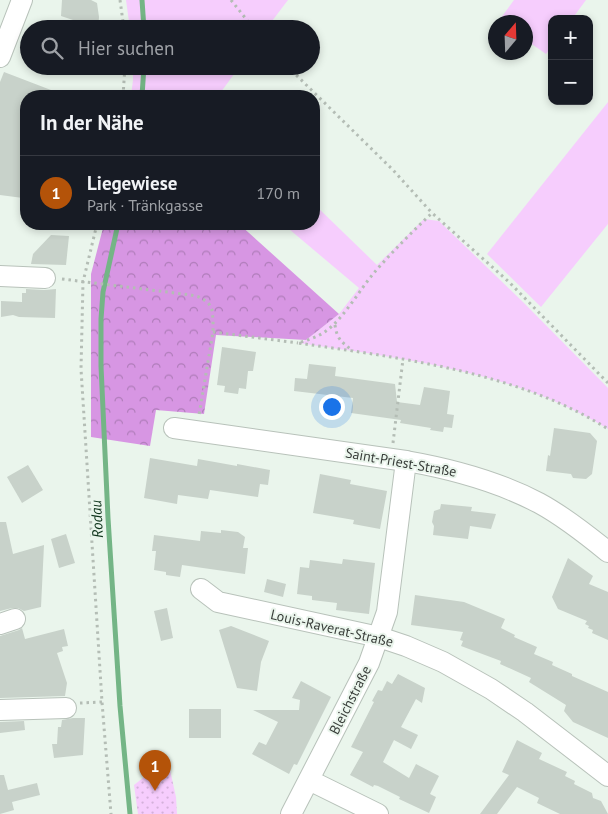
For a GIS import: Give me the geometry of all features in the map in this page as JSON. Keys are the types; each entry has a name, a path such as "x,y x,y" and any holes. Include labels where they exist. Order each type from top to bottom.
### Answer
{"street":[{"path":"0,57 7,20 22,0"},
{"path":"0,276 45,278"},
{"name":"Saint-Priest-Straße","path":"174,428 441,467 540,503 608,552"},
{"name":"Bleichstraße","path":"291,814 369,663 387,612 399,460"},
{"name":"Louis-Raverat-Straße","path":"200,589 218,602 379,637 406,646 442,662 490,689 525,712 608,776"},
{"path":"0,710 66,708"},
{"path":"309,780 378,814"}],"path":[{"path":"120,0 123,20"},
{"path":"231,0 247,20"},
{"path":"124,90 125,75"},
{"path":"296,75 311,90"},
{"path":"320,98 393,170 432,213 509,282 608,383"},
{"path":"298,343 326,332 335,324 373,274 432,213"},
{"path":"96,230 83,282 81,369 111,814"},
{"path":"45,278 199,297 206,301 212,310 213,332 196,431"},
{"path":"335,324 336,334 340,341 354,351"},
{"path":"213,332 354,351 460,370 540,396 608,429"},
{"path":"399,460 403,360"}],"shaded area":[{"path":"126,0 288,0 273,20 129,20"},
{"path":"514,0 586,0 575,15 548,15 548,51 546,54 533,45 533,15 503,15"},
{"path":"133,75 233,75 222,90 132,90"},
{"path":"608,102 608,224 541,307 487,254"},
{"path":"320,210 377,265 424,219 439,221 608,388 608,429 573,410 536,394 498,381 418,362 298,343 306,340 339,314 359,288 290,230 320,230"},
{"path":"170,770 176,797 177,814 138,814 134,785 148,774"}],"green space":[{"path":"102,230 246,230 339,314 306,340 216,335 204,414 156,410 150,446 91,437 91,274"}],"building":[{"path":"62,0 91,0 97,3 99,20 73,20 61,16"},
{"path":"4,72 51,90 20,90 20,198 0,195 0,82"},
{"path":"51,235 69,236 66,265 31,264 33,254"},
{"path":"26,289 56,289 55,318 19,317 13,315 1,317 1,301 22,302 22,293 26,293"},
{"path":"222,347 256,352 253,371 248,371 246,389 239,388 238,394 224,392 225,386 217,385"},
{"path":"309,364 336,367 335,376 395,384 397,402 420,405 424,387 450,391 447,414 454,415 452,428 444,427 443,432 400,423 401,420 351,413 353,398 294,391 295,378 307,379"},
{"path":"554,428 590,433 597,441 592,474 586,479 573,478 571,474 546,471"},
{"path":"150,458 197,466 198,459 270,470 268,485 260,484 258,497 210,490 208,499 178,495 177,504 144,498"},
{"path":"28,465 43,490 22,503 7,477"},
{"path":"320,474 351,480 350,484 387,491 380,529 353,524 354,520 313,513"},
{"path":"441,504 472,507 471,511 496,514 491,529 470,526 468,539 433,535 434,526 432,522 434,511 440,509"},
{"path":"0,522 6,522 13,554 44,545 41,607 24,611 12,608 0,611"},
{"path":"221,530 238,532 245,537 243,548 248,548 245,574 182,565 180,577 166,575 166,572 154,570 156,551 152,551 154,535 200,541 201,531 221,533"},
{"path":"66,534 75,563 59,568 51,539"},
{"path":"568,558 593,576 589,584 608,592 608,640 592,633 593,630 585,624 587,621 558,609 552,597"},
{"path":"343,559 375,563 369,614 336,610 337,603 312,600 312,596 297,594 300,567 309,568 310,560 342,564"},
{"path":"267,579 286,584 283,597 264,592"},
{"path":"415,595 464,602 505,619 501,628 515,635 514,637 537,647 534,654 553,662 552,665 572,674 572,676 608,692 608,738 573,722 564,711 566,705 529,682 531,678 500,664 501,661 461,646 463,641 460,640 463,632 411,625"},
{"path":"167,608 173,638 161,641 154,611"},
{"path":"231,626 269,641 261,662 257,691 237,688 219,630"},
{"path":"22,628 25,639 64,629 68,646 62,647 63,651 57,653 67,683 65,696 0,698 0,636"},
{"path":"398,674 425,688 422,703 416,699 401,727 418,735 411,749 394,740 383,762 409,778 416,764 439,776 430,794 436,797 429,813 399,799 400,797 378,786 374,785 373,787 350,775 363,752 351,747 374,702 372,701 378,690 382,691 387,681 392,684"},
{"path":"301,681 331,697 297,765 294,764 289,774 252,754 259,742 266,745 278,722 253,710 299,710 300,700 292,698"},
{"path":"189,709 221,709 221,738 189,738"},
{"path":"85,718 83,755 54,758 52,744 57,744 58,727 61,727 62,720"},
{"path":"24,721 25,730 0,733 0,722"},
{"path":"517,740 542,753 539,759 567,772 565,776 575,781 574,784 592,793 593,798 601,801 608,814 560,814 537,803 539,798 517,787 497,814 480,814 509,775 502,772"},
{"path":"0,775 4,775 8,790 37,783 40,795 12,802 14,810 0,814"}],"waterway":[{"name":"Rodau","path":"142,0 143,20"},
{"name":"Rodau","path":"142,90 143,75"},
{"name":"Rodau","path":"117,230 103,292 101,366 120,706 130,814"}],"place":[{"name":"Liegewiese","path":"155,791"}]}
